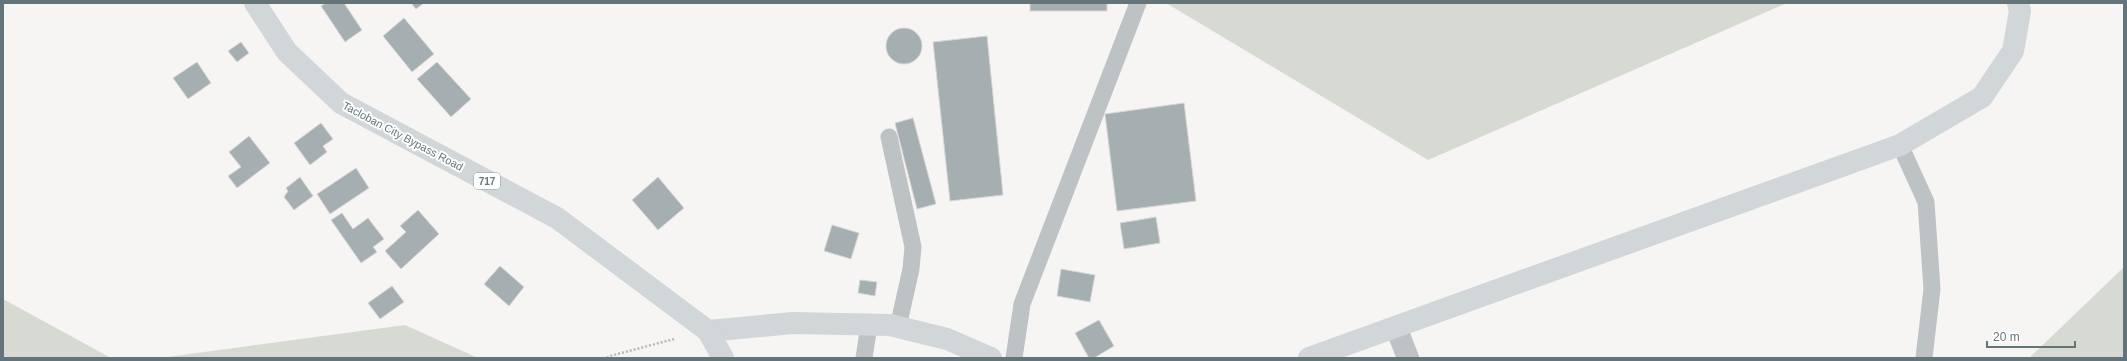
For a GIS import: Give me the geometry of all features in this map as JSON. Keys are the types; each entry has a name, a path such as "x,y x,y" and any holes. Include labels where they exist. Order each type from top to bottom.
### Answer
{"main road":[{"name":"Tacloban City Bypass Road","path":"255,3 287,52 340,103 557,218 708,331 723,358"},
{"path":"1309,358 1900,145 1982,97 2013,51 2020,11 2018,3"},
{"path":"708,331 793,323 898,327 947,339 991,358"}],"street":[{"path":"1396,327 1408,358"}],"lane":[{"path":"1014,358 1022,304 1138,3"},
{"path":"889,137 913,247 911,269 898,327"},
{"path":"1900,145 1926,202 1932,289 1924,358"},
{"path":"864,358 869,325"}],"path":[{"path":"608,358 610,356 708,331"}],"shaded area":[{"path":"1166,3 1787,3 1428,160"},
{"path":"2124,267 2124,358 2029,358"},
{"path":"3,299 111,358 3,358"},
{"path":"405,325 478,358 160,358"}],"building":[{"path":"326,3 344,3 362,30 345,42 321,6"},
{"path":"411,3 424,3 416,9"},
{"path":"1030,3 1107,3 1107,11 1030,11"},
{"path":"404,18 434,54 412,72 383,36"},
{"path":"904,28 917,33 922,46 917,59 904,64 891,59 886,46 891,33"},
{"path":"987,36 1003,195 950,201 933,42"},
{"path":"241,42 249,53 237,62 228,51"},
{"path":"197,62 211,83 188,99 173,78"},
{"path":"437,62 471,99 451,117 417,79"},
{"path":"1184,103 1196,201 1117,211 1105,114"},
{"path":"913,118 936,204 917,209 895,123"},
{"path":"321,123 333,139 323,146 327,152 310,165 294,143"},
{"path":"249,136 270,163 237,188 228,176 241,167 229,152"},
{"path":"356,168 369,188 330,214 317,194"},
{"path":"300,177 313,196 294,210 284,197 288,191 286,188"},
{"path":"658,177 684,208 658,230 632,200"},
{"path":"418,210 439,234 401,269 385,251 406,232 400,226"},
{"path":"342,213 353,229 368,218 384,239 373,247 377,252 361,263 331,220"},
{"path":"1156,217 1160,243 1124,249 1120,223"},
{"path":"832,225 859,233 851,259 824,251"},
{"path":"500,266 524,287 509,306 484,284"},
{"path":"1061,269 1095,275 1090,302 1057,296"},
{"path":"860,280 877,282 875,296 858,293"},
{"path":"392,286 404,302 380,319 368,303"},
{"path":"1099,320 1114,346 1094,358 1089,358 1075,333"}]}
